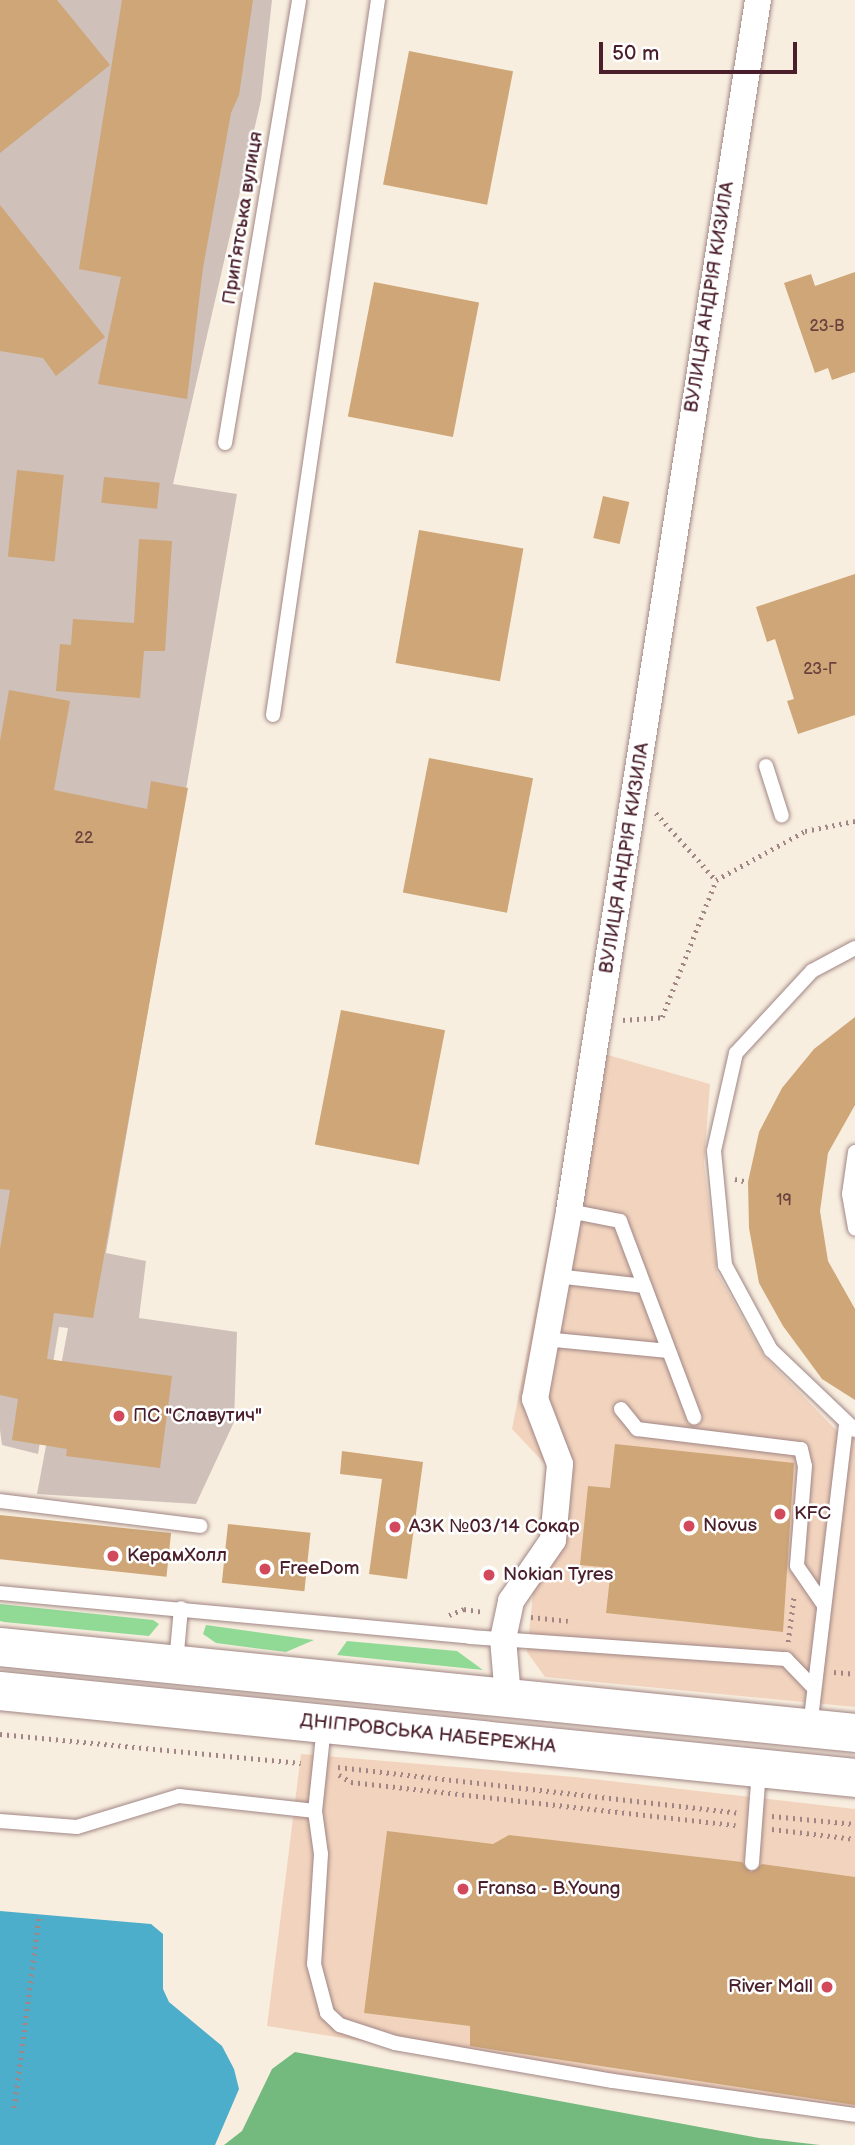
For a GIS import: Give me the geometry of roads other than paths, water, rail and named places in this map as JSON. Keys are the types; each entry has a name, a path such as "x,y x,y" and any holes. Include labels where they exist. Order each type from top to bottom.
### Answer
{"main road":[{"path":"0,1647 855,1733"},
{"name":"ДНІПРОВСЬКА НАБЕРЕЖНА","path":"0,1691 855,1778"}],"street":[{"name":"ВУЛИЦЯ АНДРІЯ КИЗИЛА","path":"508,1697 503,1639 511,1601 553,1540 560,1464 535,1399 569,1211 636,791 758,0"}],"lane":[{"name":"Припʼятська вулиця","path":"225,443 299,0"},
{"path":"273,715 378,0"},
{"path":"766,766 782,816"},
{"path":"810,1728 824,1605 851,1428 771,1350 724,1265 714,1151 736,1053 812,971 855,948"},
{"path":"855,1152 849,1194 855,1228"},
{"path":"569,1211 620,1221 694,1418"},
{"path":"556,1276 644,1286"},
{"path":"544,1339 668,1351"},
{"path":"621,1409 638,1429 801,1449 805,1466 797,1566 824,1605"},
{"path":"0,1501 200,1526"},
{"path":"0,1593 503,1639 786,1659 813,1687"},
{"path":"176,1664 181,1608"},
{"path":"324,1724 315,1811 321,1854 314,1964 327,2013 340,2025 395,2043 531,2067 855,2115"},
{"path":"752,1863 759,1767"},
{"path":"0,1821 76,1827 179,1796 315,1811"}],"water":[{"path":"0,1911 151,1924 163,1934 163,1989 169,2002 222,2046 234,2069 239,2089 215,2145 0,2145"}],"place":[{"name":"ПС \"Славутич\"","path":"119,1416"},
{"name":"KFC","path":"780,1514"},
{"name":"Novus","path":"689,1526"},
{"name":"АЗК №03/14 Сокар","path":"395,1527"},
{"name":"КерамХолл","path":"113,1556"},
{"name":"FreeDom","path":"265,1569"},
{"name":"Nokian Tyres","path":"489,1575"},
{"name":"Fransa - B.Young","path":"463,1889"},
{"name":"River Mall","path":"827,1987"}]}
